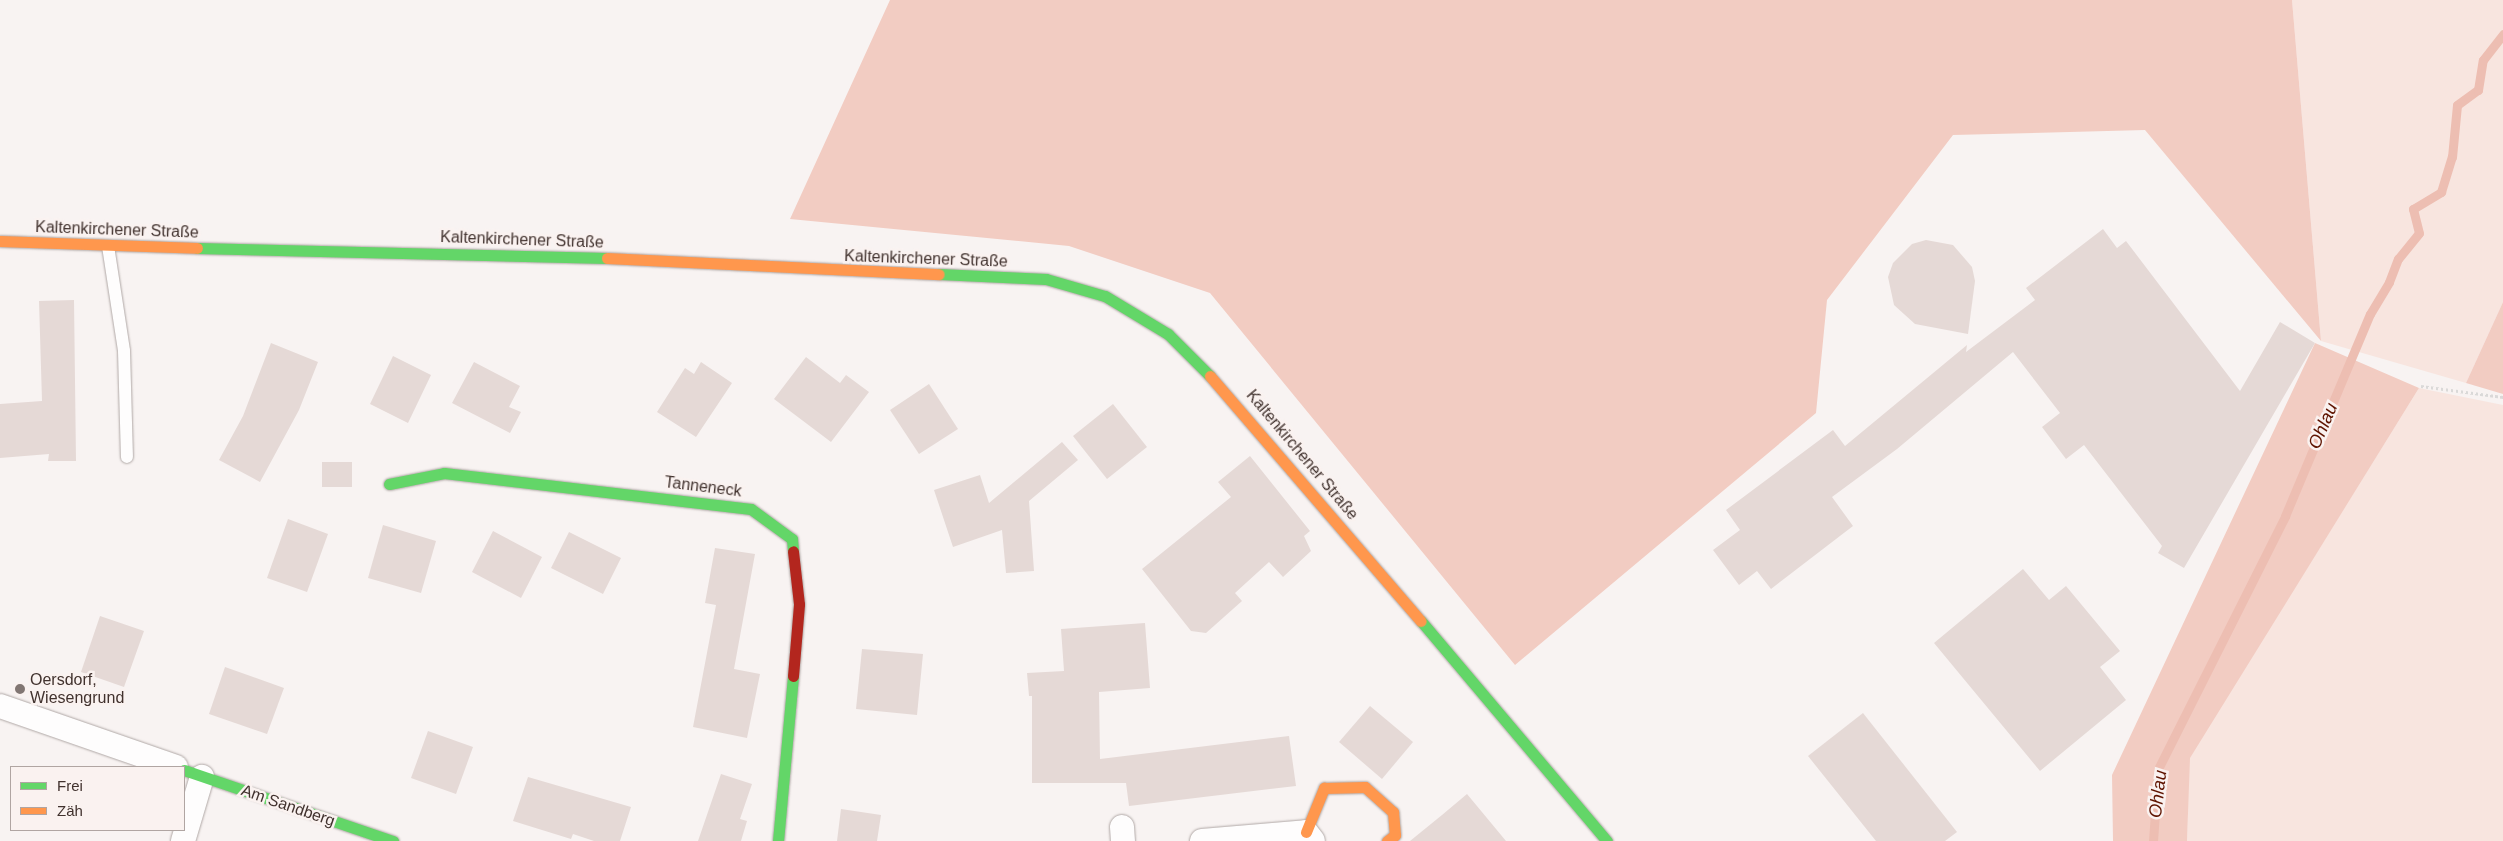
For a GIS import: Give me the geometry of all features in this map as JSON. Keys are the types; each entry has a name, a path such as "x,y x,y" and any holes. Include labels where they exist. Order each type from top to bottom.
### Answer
{"main road":[{"name":"Kaltenkirchener Straße","path":"0,241 108,246 567,256 847,272 1046,279 1105,296 1168,334 1233,399 1607,841"},
{"name":"Tanneneck","path":"389,484 444,473 751,509 792,539 799,604 778,841"},
{"name":"Am Sandberg","path":"193,773 393,841"},
{"path":"1310,836 1324,788 1365,788 1393,812 1395,835 1387,841"}],"street":[{"path":"0,706 173,766"},
{"path":"185,827 193,773"},
{"path":"1202,841 1310,836"}],"lane":[{"path":"108,246 124,351 127,457"}],"path":[{"path":"2421,386 2503,397"}],"shaded area":[{"path":"890,0 2292,0 2321,341 2145,130 1953,135 1827,300 1816,413 1515,665 1210,293 1069,246 790,219"},
{"path":"2292,0 2503,0 2503,302 2466,383 2321,341"},
{"path":"2503,302 2503,394 2466,383"},
{"path":"2315,343 2419,388 2190,758 2187,841 2113,841 2112,775"},
{"path":"2419,388 2503,405 2503,841 2187,841 2189,758"}],"building":[{"path":"2103,229 2117,248 2126,241 2240,391 2280,322 2315,343 2184,568 2158,553 2162,546 2084,445 2066,459 2042,427 2060,413 2013,352 1897,449 1832,497 1853,526 1771,589 1757,571 1739,585 1713,550 1740,530 1726,510 1833,430 1845,446 1967,345 1966,352 2035,300 2026,288"},
{"path":"1926,240 1953,245 1972,267 1975,281 1968,334 1915,324 1894,305 1888,277 1893,263 1912,244"},
{"path":"74,300 76,461 48,461 49,454 0,458 0,404 42,401 39,301"},
{"path":"271,343 318,362 299,410 260,482 219,460 243,416"},
{"path":"393,356 431,375 408,423 370,404"},
{"path":"806,357 840,383 846,375 869,392 831,442 774,399"},
{"path":"474,362 520,386 509,407 521,412 510,433 452,403"},
{"path":"701,362 732,383 696,437 657,412 685,368 694,374"},
{"path":"929,384 958,429 919,454 890,410"},
{"path":"1113,404 1147,447 1107,479 1073,436"},
{"path":"1062,442 1078,460 1029,501 1034,571 1006,573 1002,530 953,547 934,490 980,475 989,503"},
{"path":"1250,456 1310,531 1304,536 1311,551 1283,577 1269,562 1235,593 1242,601 1206,633 1191,631 1142,569 1231,497 1218,482"},
{"path":"322,462 352,462 352,487 322,487"},
{"path":"288,519 328,534 307,592 267,578"},
{"path":"383,525 436,541 421,593 368,578"},
{"path":"493,531 542,557 521,598 472,572"},
{"path":"569,532 621,558 603,594 551,568"},
{"path":"715,548 755,554 734,669 760,674 747,738 693,727 716,605 705,603"},
{"path":"2023,569 2049,600 2066,586 2120,651 2100,667 2126,700 2040,771 1934,643"},
{"path":"100,616 144,631 124,687 81,672"},
{"path":"1145,623 1150,688 1099,692 1100,759 1289,736 1296,786 1129,806 1126,783 1032,783 1032,696 1029,696 1027,673 1064,671 1061,629"},
{"path":"862,649 923,654 917,715 856,709"},
{"path":"225,667 284,688 267,734 209,714"},
{"path":"1370,706 1413,742 1382,779 1339,742"},
{"path":"1863,713 1957,832 1945,841 1876,841 1808,756"},
{"path":"428,731 473,747 456,794 411,778"},
{"path":"721,774 752,784 740,819 747,821 741,841 698,841"},
{"path":"528,777 631,807 620,841 594,841 573,834 571,839 513,821"},
{"path":"1467,794 1506,841 1410,841 1442,815"},
{"path":"841,809 881,815 877,841 837,841"}],"waterway":[{"name":"Ohlau","path":"2153,841 2158,769 2285,516 2370,314 2389,282 2398,259 2419,233 2413,209 2441,192 2452,157 2457,105 2478,90 2483,60 2503,34"}],"traffic: fast":[{"path":"197,248 607,258"},
{"path":"939,274 1046,279 1105,296 1168,334 1210,376"},
{"path":"389,484 444,473 751,509 792,539 793,551"},
{"path":"1421,621 1607,841"},
{"path":"778,841 793,676"},
{"path":"185,770 393,841"}],"traffic: slow":[{"path":"0,241 197,248"},
{"path":"607,258 939,274"},
{"path":"1210,376 1421,621"},
{"path":"1306,832 1324,788 1365,787 1393,812 1395,835 1387,841"}],"traffic: jam":[{"path":"793,551 799,604 793,676"}],"place":[{"name":"Oersdorf, Wiesengrund","path":"20,689"}]}
